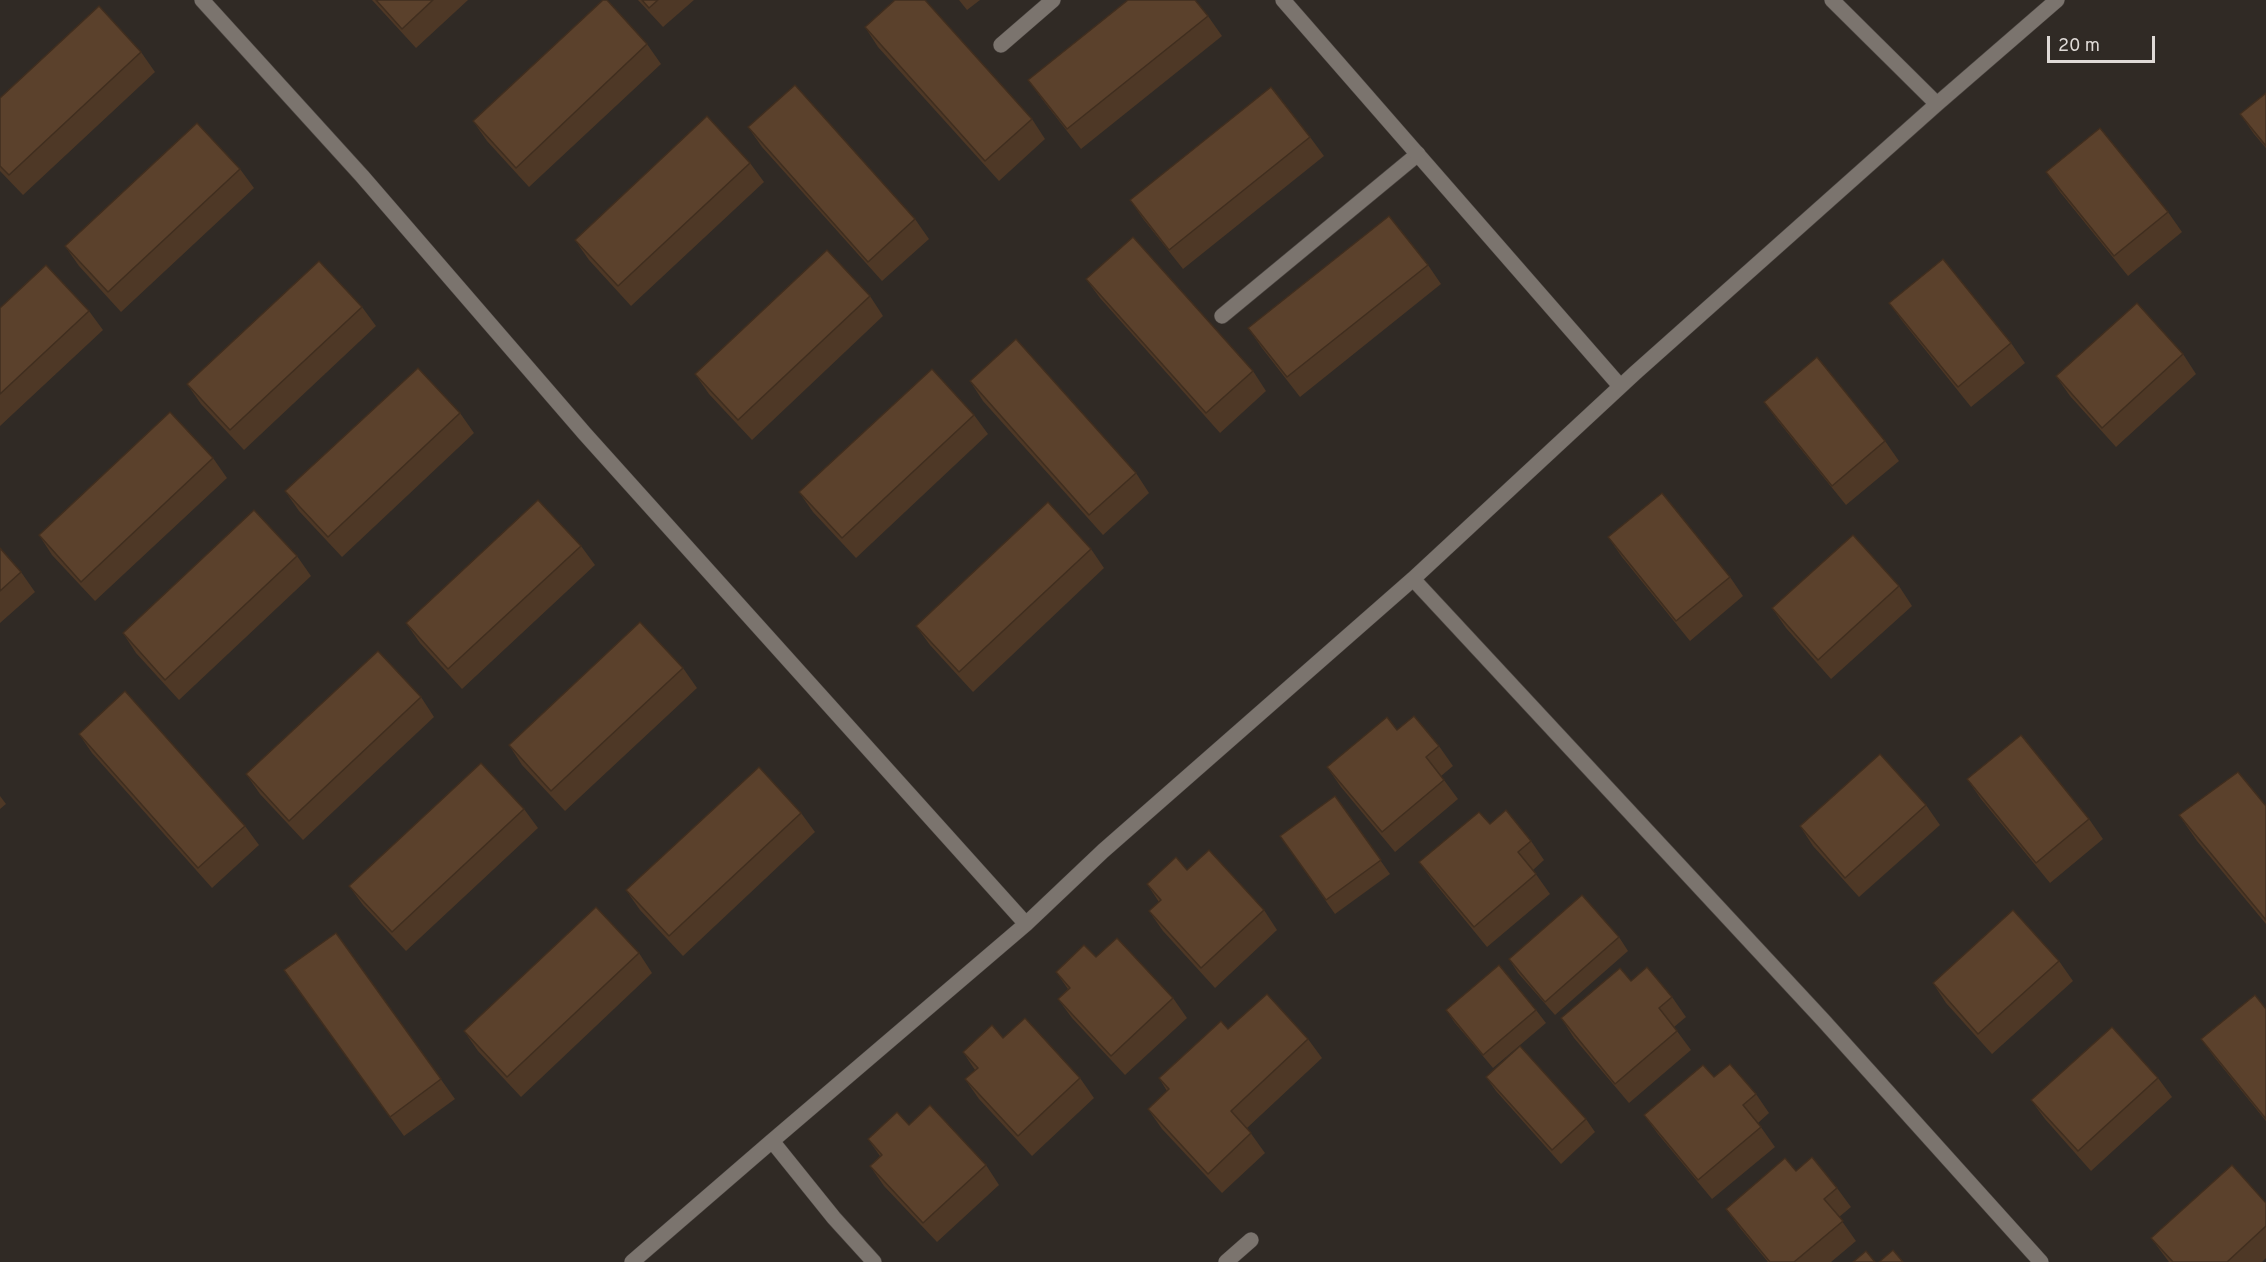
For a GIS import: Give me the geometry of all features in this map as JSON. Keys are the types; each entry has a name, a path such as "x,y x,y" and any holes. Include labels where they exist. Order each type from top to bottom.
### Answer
{"street":[{"path":"202,0 362,176 585,434 1026,924"},
{"path":"1001,45 1053,0"},
{"path":"1284,0 1620,386"},
{"path":"1832,0 1937,104"},
{"path":"632,1262 1026,924 1103,850 1413,579 1620,386 2057,0"},
{"path":"1222,316 1418,154"},
{"path":"1413,579 1823,1020 2041,1262"},
{"path":"772,1141 834,1218 874,1262"},
{"path":"1226,1262 1251,1240"}],"building":[{"path":"376,0 433,0 402,29"},
{"path":"603,0 607,0 647,44 516,168 473,121"},
{"path":"642,0 658,0 649,8"},
{"path":"895,0 925,0 1032,119 985,161 865,27"},
{"path":"1128,0 1195,0 1208,16 1067,129 1028,80"},
{"path":"99,6 141,52 9,175 0,166 0,98"},
{"path":"795,85 915,219 868,262 748,127"},
{"path":"1271,87 1310,137 1169,250 1130,200"},
{"path":"2266,93 2266,146 2240,114"},
{"path":"707,116 750,163 618,286 575,240"},
{"path":"197,123 240,169 108,292 65,246"},
{"path":"2100,128 2168,212 2114,256 2046,172"},
{"path":"1389,216 1428,265 1287,377 1248,328"},
{"path":"1133,237 1253,371 1206,413 1086,279"},
{"path":"827,250 870,296 738,420 695,374"},
{"path":"1943,259 2011,343 1958,387 1889,303"},
{"path":"319,261 362,307 230,430 187,384"},
{"path":"46,265 89,311 0,394 0,308"},
{"path":"2137,303 2183,354 2102,428 2056,376"},
{"path":"1016,339 1136,473 1089,515 970,381"},
{"path":"1817,357 1885,441 1832,486 1764,402"},
{"path":"418,368 460,413 328,537 285,491"},
{"path":"932,369 974,415 842,538 799,492"},
{"path":"170,412 213,458 81,582 39,535"},
{"path":"1662,493 1730,577 1676,621 1608,537"},
{"path":"538,500 581,546 448,669 406,623"},
{"path":"1048,502 1091,549 959,672 916,626"},
{"path":"254,510 297,556 165,680 123,633"},
{"path":"1853,535 1899,586 1818,660 1772,608"},
{"path":"0,548 21,572 0,591"},
{"path":"640,622 683,668 551,791 509,745"},
{"path":"378,651 421,697 289,821 246,774"},
{"path":"125,691 245,826 198,868 79,734"},
{"path":"1414,716 1439,746 1426,757 1444,780 1382,832 1327,767 1387,717 1397,730"},
{"path":"2021,735 2089,819 2036,863 1967,779"},
{"path":"1880,754 1926,805 1845,878 1800,826"},
{"path":"481,763 524,809 392,932 349,886"},
{"path":"759,767 801,813 669,936 626,890"},
{"path":"2238,772 2266,806 2266,920 2179,815"},
{"path":"1335,796 1381,860 1326,900 1280,836"},
{"path":"1506,810 1531,841 1518,852 1536,874 1474,927 1419,862 1479,812 1490,824"},
{"path":"1209,850 1264,910 1201,968 1149,911 1161,900 1147,884 1176,857 1187,870"},
{"path":"1582,895 1619,937 1545,1002 1509,959"},
{"path":"596,907 639,953 507,1077 464,1031"},
{"path":"2013,910 2059,961 1978,1034 1933,983"},
{"path":"336,933 441,1079 390,1117 284,970"},
{"path":"1117,938 1173,998 1111,1056 1058,999 1070,988 1056,972 1084,945 1096,957"},
{"path":"1499,965 1536,1010 1483,1055 1446,1010"},
{"path":"1647,967 1672,997 1659,1008 1677,1031 1615,1084 1561,1018 1620,968 1631,981"},
{"path":"1267,994 1308,1039 1231,1111 1251,1133 1208,1174 1148,1109 1169,1089 1159,1078 1221,1021 1228,1029"},
{"path":"2255,995 2266,1009 2266,1119 2201,1039"},
{"path":"1025,1018 1080,1078 1018,1136 965,1079 978,1068 963,1052 992,1025 1003,1038"},
{"path":"2112,1027 2158,1078 2078,1151 2031,1100"},
{"path":"1520,1046 1586,1119 1552,1150 1486,1077"},
{"path":"1730,1064 1756,1094 1743,1105 1761,1127 1698,1180 1644,1115 1703,1065 1714,1077"},
{"path":"930,1105 986,1165 923,1223 870,1166 882,1155 868,1139 897,1112 909,1125"},
{"path":"1812,1157 1837,1188 1824,1199 1843,1221 1794,1262 1770,1262 1726,1209 1785,1158 1796,1171"},
{"path":"2232,1165 2266,1203 2266,1226 2227,1262 2173,1262 2151,1238"},
{"path":"1893,1250 1903,1262 1879,1262"},
{"path":"1866,1251 1875,1262 1853,1262"}]}
